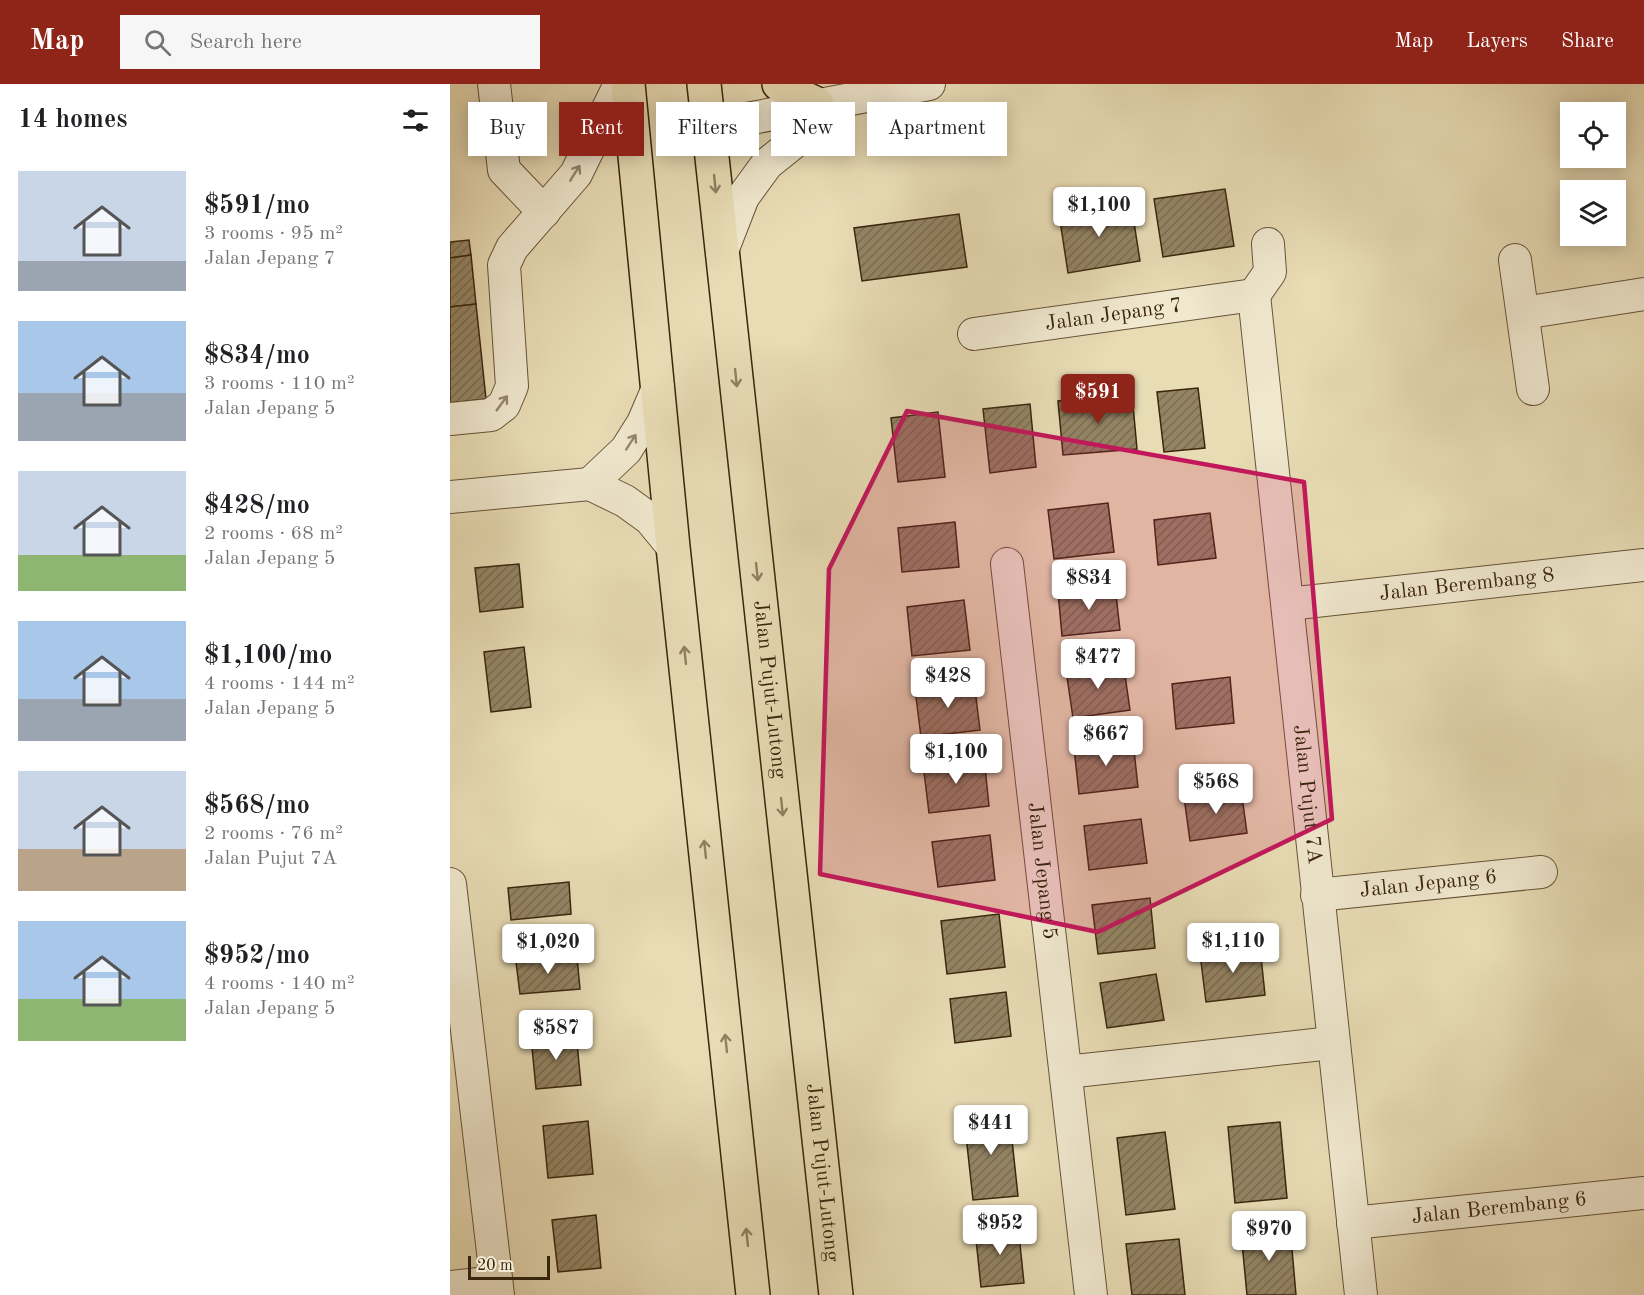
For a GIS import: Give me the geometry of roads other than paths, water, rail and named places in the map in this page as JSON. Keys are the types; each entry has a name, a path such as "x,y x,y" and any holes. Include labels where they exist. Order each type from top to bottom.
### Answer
{"highway":[{"path":"628,84 673,547 753,1295"},
{"name":"Jalan Pujut-Lutong","path":"704,84 706,102"},
{"path":"779,84 789,91 833,102"},
{"name":"Jalan Pujut-Lutong","path":"712,156 836,1295"}],"street":[{"path":"494,84 504,170 544,212"},
{"path":"450,419 491,415 504,405 512,386 504,265 512,248 576,174 620,84"},
{"path":"833,102 928,84"},
{"path":"722,251 743,197 767,164 775,157 770,139 759,124"},
{"path":"1254,296 1270,272 1268,244"},
{"path":"1515,260 1533,389"},
{"path":"1523,313 1644,294"},
{"name":"Jalan Jepang 7","path":"974,334 1254,296"},
{"name":"Jalan Pujut 7A","path":"1254,296 1360,1295"},
{"path":"590,483 626,450 643,423 658,388"},
{"path":"450,497 590,483 625,501 650,519 673,547"},
{"name":"Jalan Jepang 5","path":"1007,564 1091,1295"},
{"name":"Jalan Berembang 8","path":"1288,604 1644,565"},
{"name":"Jalan Jepang 6","path":"1317,895 1541,872"},
{"path":"450,884 458,1033 497,1288 450,1287"},
{"path":"1066,1072 1332,1043"},
{"name":"Jalan Berembang 6","path":"1353,1223 1644,1193"}]}
